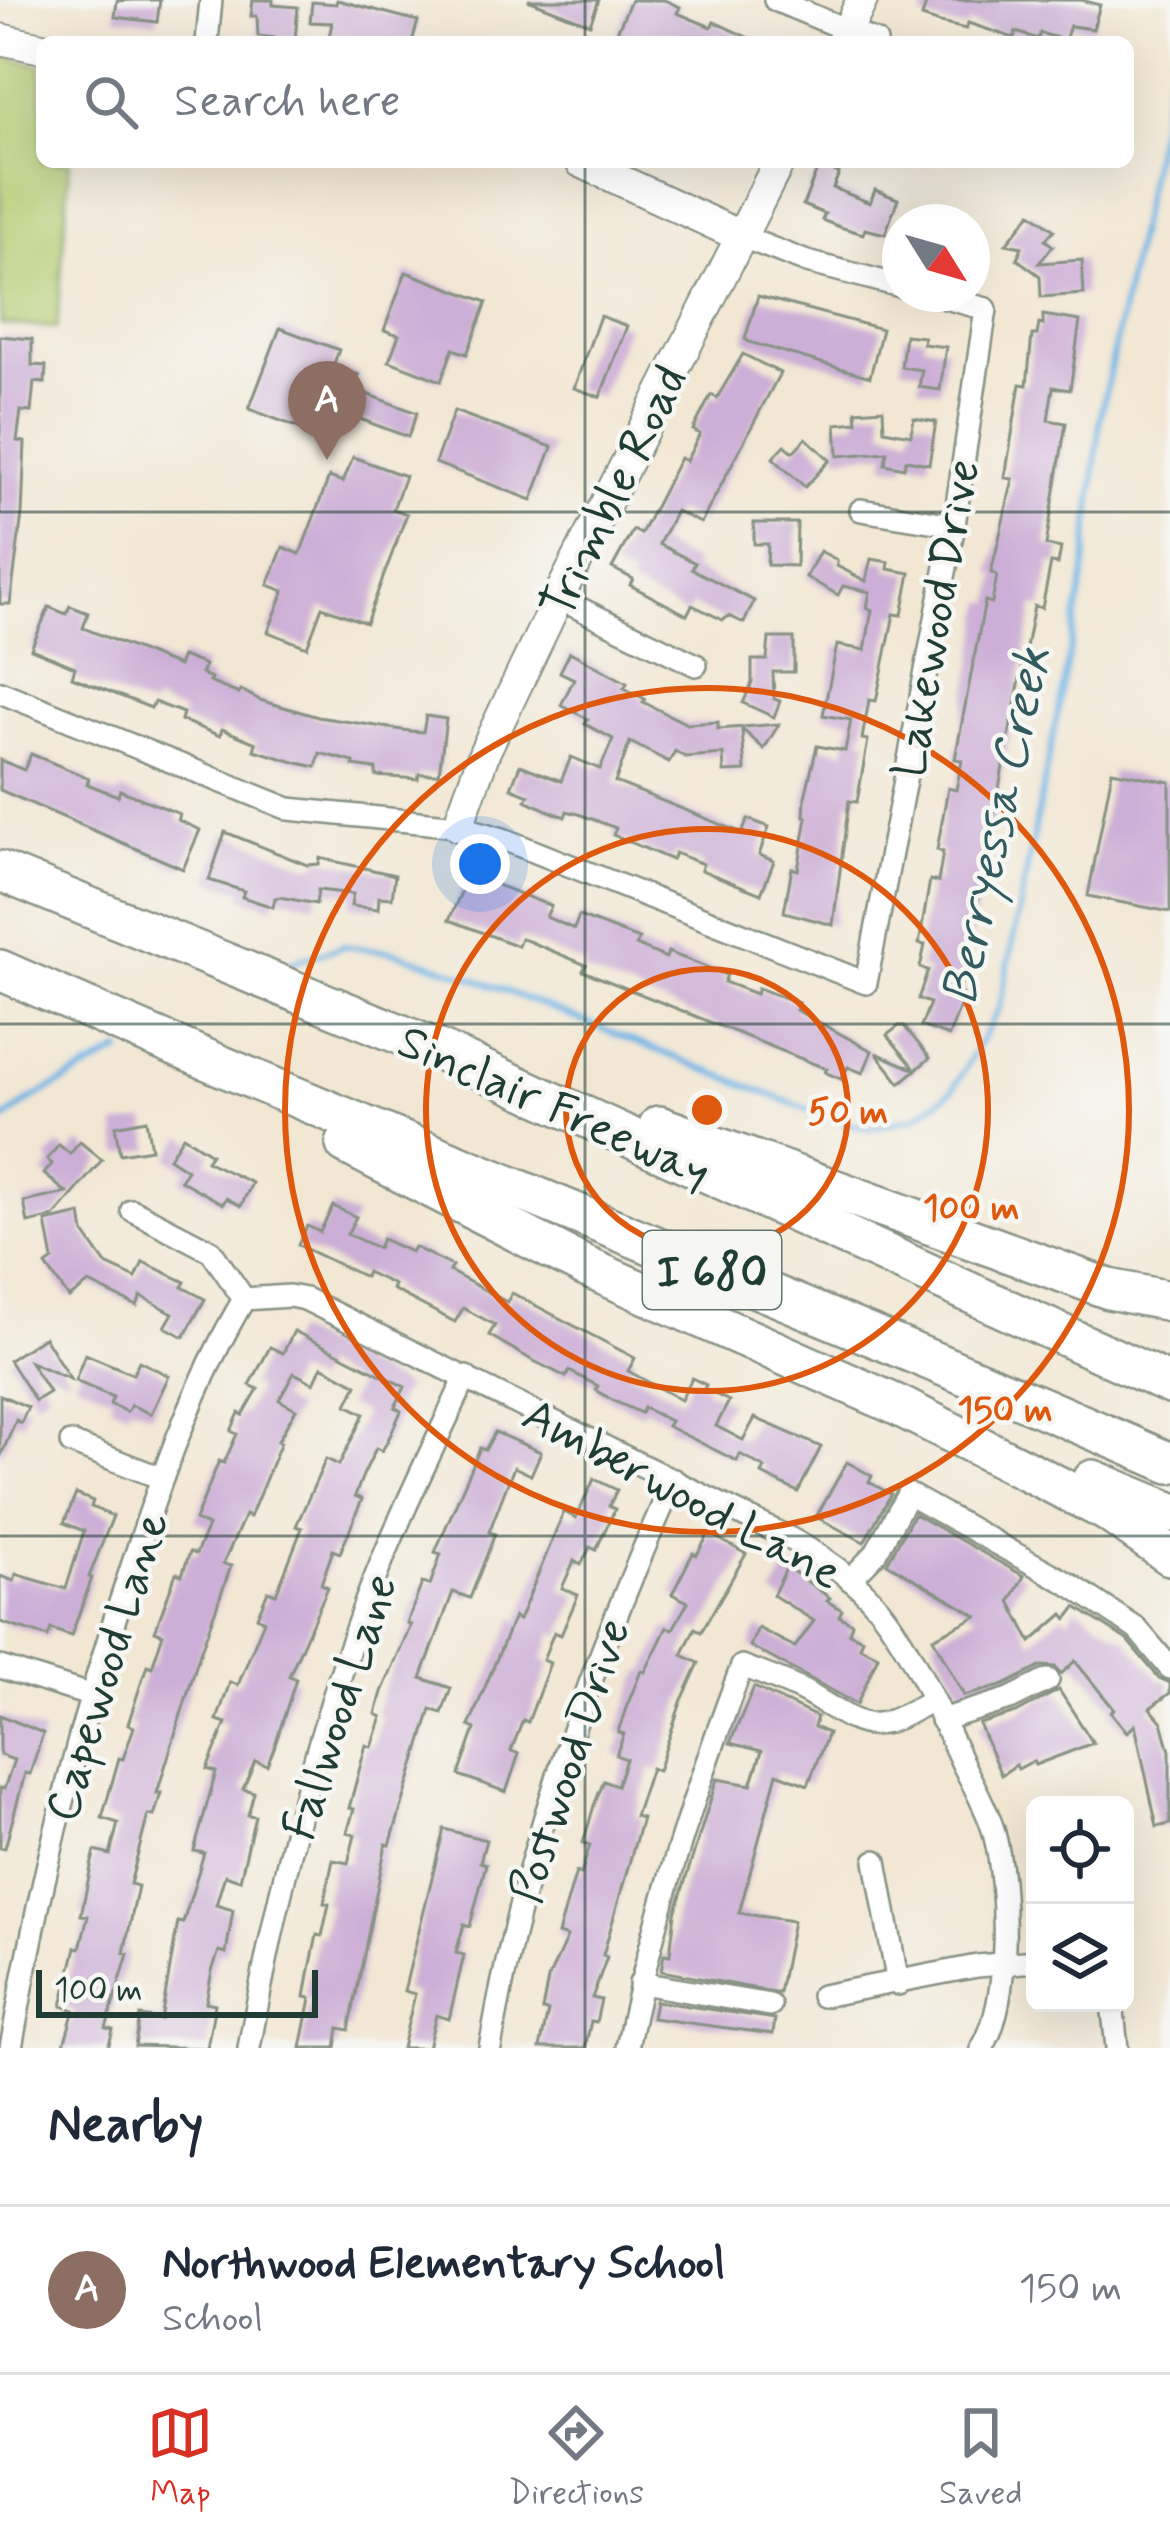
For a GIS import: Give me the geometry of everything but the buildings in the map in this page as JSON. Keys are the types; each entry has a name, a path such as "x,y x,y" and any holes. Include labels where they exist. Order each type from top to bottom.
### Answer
{"highway":[{"name":"Sinclair Freeway","path":"0,871 439,1050 1170,1384"},
{"name":"Sinclair Freeway","path":"0,970 252,1081 1170,1462"},
{"path":"439,1050 1109,1289 1170,1301"},
{"path":"252,1081 323,1132 500,1225 897,1405 1107,1511 1170,1555"},
{"path":"944,1230 1170,1330"},
{"path":"897,1405 967,1427 1170,1512"}],"street":[{"path":"208,36 211,0"},
{"path":"775,0 851,36"},
{"path":"855,36 862,0"},
{"path":"0,39 36,47"},
{"path":"594,168 740,236 807,262 882,281"},
{"name":"Trimble Road","path":"458,826 485,752 558,598 776,168"},
{"name":"Lakewood Drive","path":"458,826 503,839 866,983 954,525 986,312"},
{"path":"861,510 954,525"},
{"path":"558,598 696,665"},
{"path":"0,692 289,809 458,826"},
{"path":"132,1210 212,1251 244,1299"},
{"name":"Amberwood Lane","path":"244,1299 304,1299 674,1480 822,1556 887,1617 994,1830 1006,1903 998,2002 982,2048"},
{"name":"Capewood Lane","path":"11,2048 31,1930 89,1695 161,1478 244,1299"},
{"name":"Fallwood Lane","path":"249,2048 294,1839 332,1701 391,1539 466,1378"},
{"path":"71,1443 161,1478"},
{"name":"Postwood Drive","path":"490,2048 535,1839 592,1674 674,1480"},
{"path":"850,1580 875,1554 908,1494 1088,1596 1137,1629 1170,1668"},
{"path":"627,2048 640,1983 700,1782 742,1666 808,1693 850,1721 868,1726 1010,1699 1048,1680"},
{"path":"0,1667 89,1695"},
{"path":"876,1861 898,1984"},
{"path":"822,1996 1026,1962"},
{"path":"640,1983 770,2006"},
{"path":"1113,2012 1118,2048"}],"green space":[{"path":"0,56 36,64 36,168 70,168 57,328 0,324"}],"waterway":[{"name":"Berryessa Creek","path":"278,967 344,946 394,952 462,974 840,1122 870,1128 914,1118 952,1091 1000,1007 1085,573 1100,419 1170,71"},
{"name":"Berryessa Creek","path":"0,1123 30,1100 121,1051"}],"place":[{"name":"Northwood Elementary School","path":"327,460"}]}
